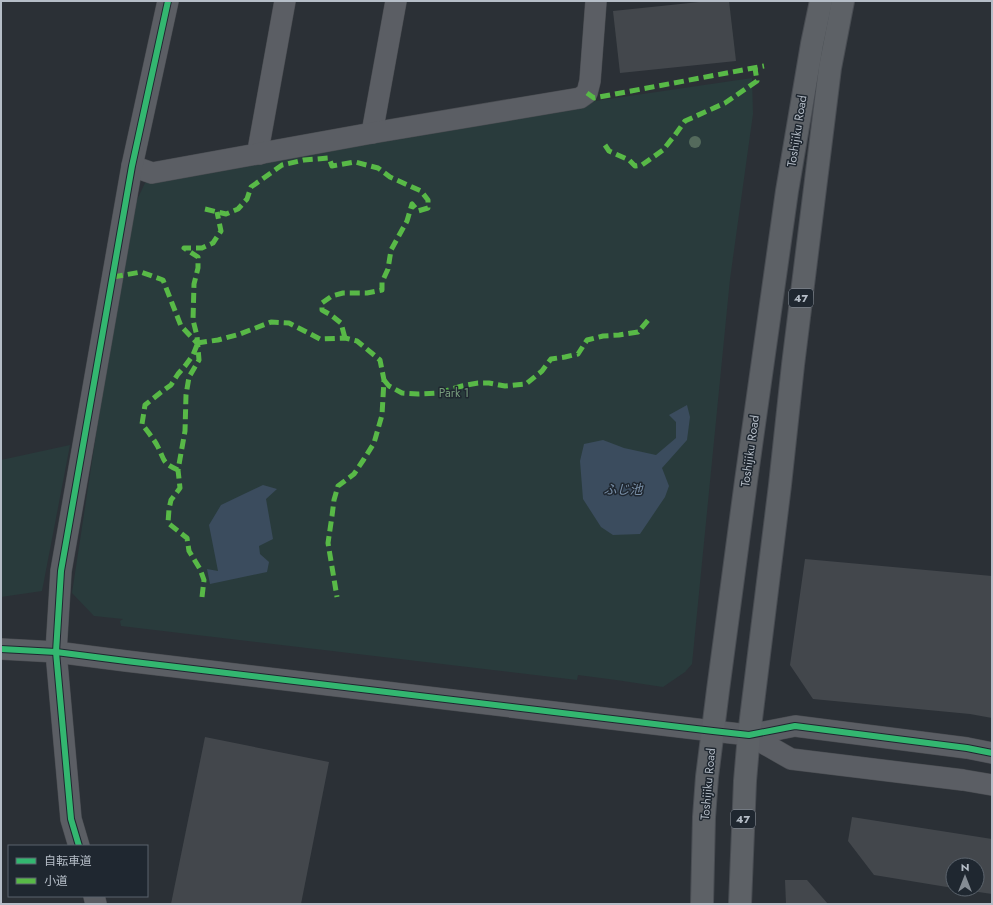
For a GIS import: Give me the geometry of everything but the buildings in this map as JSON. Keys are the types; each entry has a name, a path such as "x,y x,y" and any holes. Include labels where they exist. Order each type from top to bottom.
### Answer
{"main road":[{"name":"Toshijiku Road","path":"702,904 704,817 713,731 746,481 787,191 812,44 821,1"},
{"name":"Toshijiku Road","path":"740,904 745,781 749,735 829,76 843,1"}],"street":[{"path":"79,845 71,819 56,652 61,571 132,166 168,1"},
{"path":"260,154 259,144 285,1"},
{"path":"372,133 396,1"},
{"path":"132,166 152,173 372,133 580,98 587,93 590,81 596,1"},
{"path":"1,649 56,652 126,662 749,735 795,726 960,747 992,753"},
{"path":"749,735 791,759 992,785"}],"green space":[{"name":"Park 1","path":"752,78 753,114 730,279 692,664 685,672 663,687 578,675 577,680 121,626 120,621 123,619 94,616 72,593 103,389 135,204 145,183 473,119"},
{"path":"70,445 42,591 1,597 1,460"}],"water":[{"name":"ふじ池","path":"687,405 690,417 687,440 662,468 669,486 665,497 640,534 613,535 601,527 583,499 580,461 584,444 603,440 624,448 656,455 676,438 676,422 669,415"},
{"path":"263,485 277,489 266,499 273,539 259,546 260,554 269,562 267,572 210,584 207,569 218,571 209,525 221,505"}],"marked path":[{"path":"587,93 594,98 764,66"},
{"path":"605,145 609,151 629,160 635,166 642,165 663,150 685,121 725,103 757,81 755,68"},
{"path":"205,209 226,214 238,209 247,199 251,187 282,165 304,160 329,158 332,166 355,162 378,168 390,177 421,191 428,200 428,208 418,211 412,204 407,221 391,250 388,269 382,282 382,290 367,293 343,293 332,296 322,303 322,310 341,323 345,338"},
{"path":"202,597 204,580 200,569 189,551 187,538 168,523 171,500 180,488 178,470 185,431 186,395 189,377 199,360 197,336 193,320 194,284 198,268 198,257 184,248 202,248 213,243 221,231 217,212"},
{"path":"113,277 141,272 163,280 181,326 197,343"},
{"path":"384,380 389,386 402,393 418,394 438,393 478,383 489,383 505,386 526,384 542,371 551,359 578,354 587,340 603,336 638,332 650,318"},
{"path":"197,343 218,340 240,334 271,322 289,323 320,339 345,338 357,341 380,360 384,380 382,415 374,443 354,474 338,486 334,500 328,543 337,597"},
{"path":"178,470 166,463 156,444 142,424 145,405 171,385 193,355 197,345"}],"cycle path":[{"path":"79,845 71,819 56,652 61,571 132,166 168,1"},
{"path":"1,649 56,652 749,735 795,726 967,748 992,753"}]}
